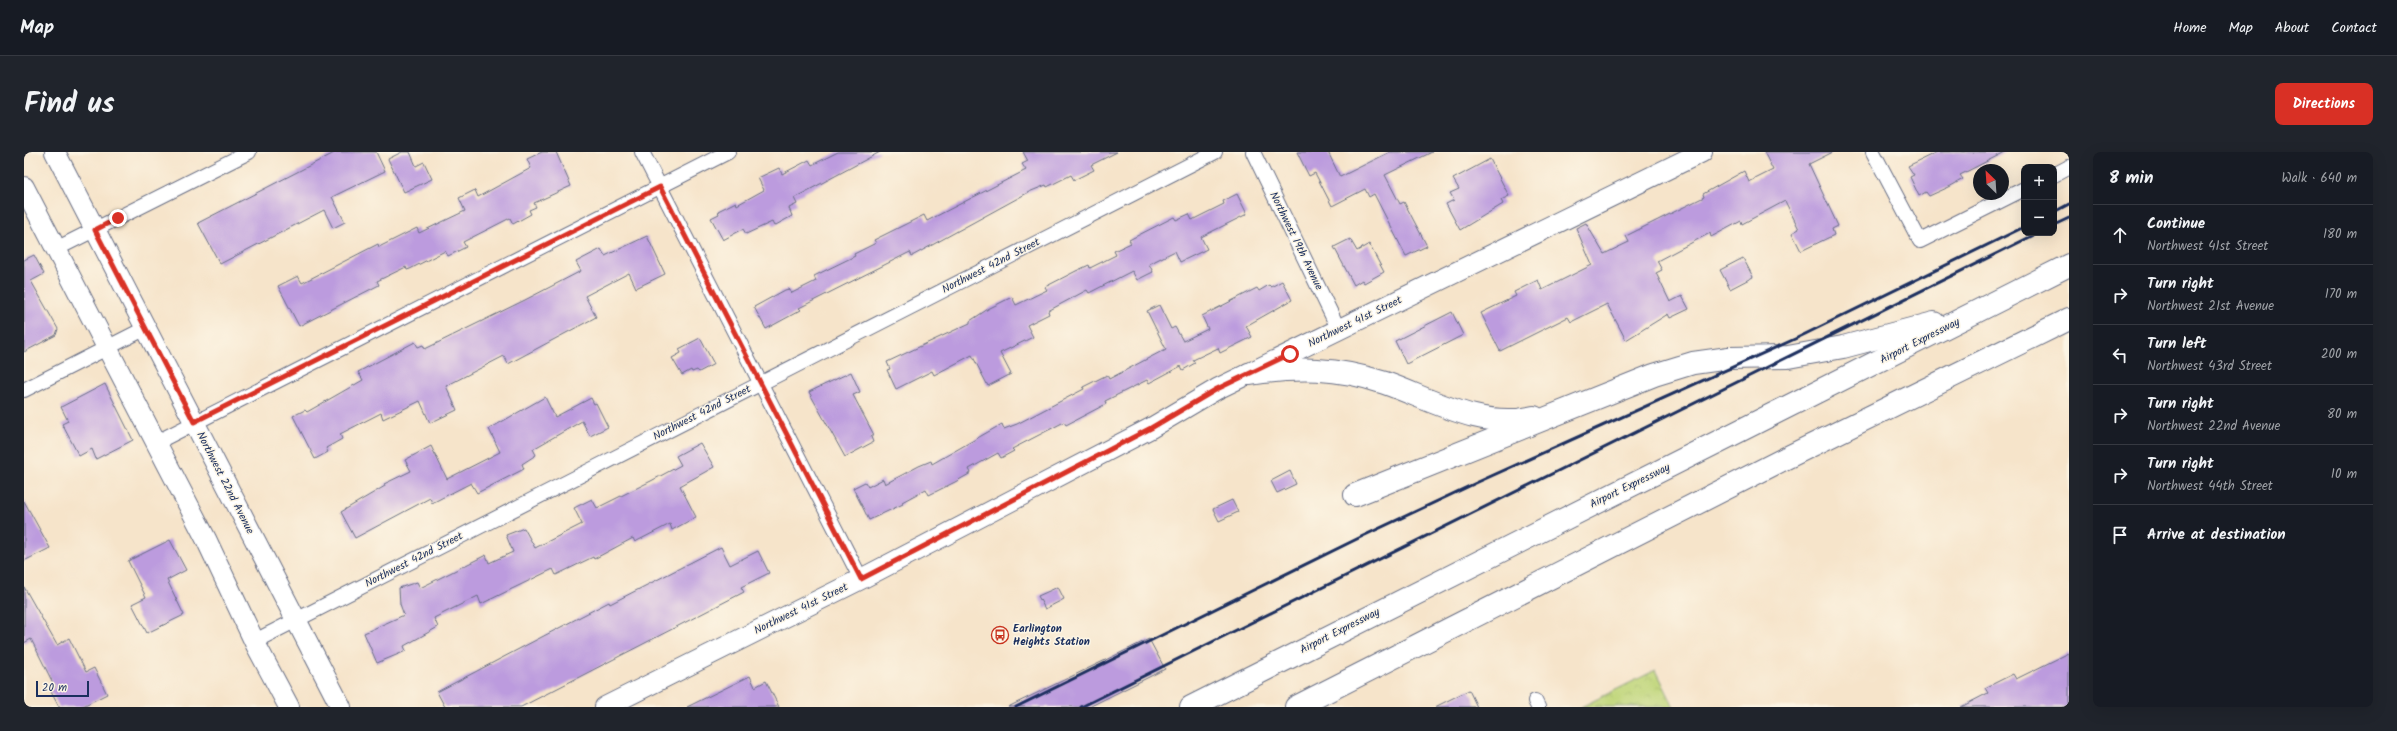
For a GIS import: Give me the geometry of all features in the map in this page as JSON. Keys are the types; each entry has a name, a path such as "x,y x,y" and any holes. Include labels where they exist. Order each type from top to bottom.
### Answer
{"highway":[{"name":"Airport Expressway","path":"1191,707 2069,265"},
{"path":"1355,495 1654,375 1693,363 1729,358 1788,357 1843,347 1974,313"},
{"path":"1296,707 1784,459 2069,319"},
{"path":"1249,374 1304,368 1327,369 1384,383 1460,412 1493,420 1530,418 1576,407"},
{"path":"1302,707 1332,690"}],"main road":[{"name":"Northwest 22nd Avenue","path":"55,152 341,707"},
{"name":"Northwest 41st Street","path":"605,707 861,579 1151,428 1217,389 1702,152"},
{"path":"24,187 206,539 255,641 289,707"}],"street":[{"path":"56,249 249,152"},
{"path":"642,152 861,579"},
{"path":"156,443 194,422 728,152"},
{"name":"Northwest 42nd Street","path":"255,641 1214,152"},
{"name":"Northwest 19th Avenue","path":"1253,152 1339,330"},
{"path":"1873,152 1920,241 2021,190"},
{"path":"2057,173 2069,167"},
{"path":"24,390 146,328"}],"green space":[{"path":"1656,670 1674,707 1581,707"}],"building":[{"path":"336,152 376,152 385,171 332,197 345,222 333,228 324,210 220,264 198,223"},
{"path":"402,152 410,152 416,166 424,162 432,179 404,192 388,159"},
{"path":"542,152 556,152 571,186 534,203 536,207 529,210 531,214 513,224 510,218 463,242 466,247 448,256 445,251 410,269 407,270 406,267 377,281 379,285 299,326 278,286 298,276 302,283 378,244 379,247 417,228 419,233 465,211 459,198 475,190 478,197 531,168 527,159"},
{"path":"838,152 880,152 794,198 797,204 789,208 792,216 774,226 772,222 746,234 743,229 723,240 711,218 719,214 718,211 736,202 737,205 764,190 758,178 779,168 782,174 809,160 812,165"},
{"path":"1023,152 1117,152 1091,165 1094,170 1074,180 1071,175 1047,187 1046,185 1029,192 912,256 910,252 799,308 801,310 766,329 754,307 785,290 789,289 792,293 816,281 814,276 855,256 854,254 876,243 874,240 924,215 927,221 1026,170 1022,164 1028,161"},
{"path":"1297,152 1328,152 1340,177 1390,152 1432,152 1385,175 1400,204 1404,202 1427,246 1406,256 1374,194 1369,197 1365,189 1332,206 1315,173 1309,176"},
{"path":"1764,152 1833,152 1809,164 1838,226 1832,229 1834,235 1801,251 1792,233 1799,229 1785,201 1742,224 1741,221 1711,237 1710,233 1657,261 1662,270 1656,273 1670,302 1682,296 1689,309 1670,318 1668,314 1626,340 1607,304 1571,322 1568,317 1500,351 1481,313 1516,296 1514,292 1538,280 1542,290 1592,265 1576,228 1586,223 1604,254 1629,242 1626,236 1704,197 1703,194 1744,171 1749,182 1773,170"},
{"path":"1937,152 2005,152 1982,164 1973,164 1973,168 1960,175 1963,179 1929,196 1926,192 1919,196 1910,177 1914,175 1908,166"},
{"path":"1490,159 1509,196 1501,200 1503,204 1460,230 1446,204 1454,200 1450,193 1459,189 1453,179"},
{"path":"1237,194 1247,214 1201,237 1207,249 1180,262 1175,251 1149,264 1153,272 1137,280 1132,271 1089,293 1087,290 1048,311 1049,314 1027,325 1033,337 1000,353 1011,374 988,386 972,355 934,375 932,371 896,389 887,370 890,369 887,362 970,323 970,321 988,309 1012,297 1016,305 1047,290 1045,287 1076,271 1089,265 1090,268 1116,255 1114,251 1131,243 1129,240 1174,217 1176,220 1189,214 1192,220 1224,204 1223,201"},
{"path":"647,236 665,274 636,288 629,273 585,296 596,317 508,364 504,356 446,386 457,410 430,423 420,401 383,419 381,413 340,434 342,439 326,448 328,452 315,459 293,416 305,410 307,412 363,380 358,372 415,342 418,347 423,345 425,349 525,300 581,271 576,262 601,249 605,256"},
{"path":"1350,239 1357,251 1369,244 1384,272 1364,283 1362,280 1354,285 1334,247"},
{"path":"34,255 44,274 31,281 58,329 56,335 24,352 24,260"},
{"path":"1743,258 1753,277 1730,289 1720,270"},
{"path":"1282,281 1292,300 1246,326 1252,337 1220,353 1218,348 1193,360 1195,363 1183,370 1181,366 1149,383 1147,380 1105,401 1106,404 1066,425 1064,422 1012,449 1014,451 1001,458 998,453 969,469 971,473 955,482 929,495 926,489 902,502 903,504 869,520 853,488 865,482 868,487 883,479 885,484 919,466 931,461 932,464 1002,424 1004,429 1017,424 1084,389 1083,387 1107,375 1109,379 1166,349 1147,311 1159,305 1171,329 1175,327 1183,341 1208,329 1202,316 1257,288 1259,291 1269,285 1271,287"},
{"path":"1452,312 1463,335 1406,364 1395,341"},
{"path":"700,338 714,364 699,372 697,370 692,372 691,370 682,375 672,358 681,353 679,349"},
{"path":"851,372 860,392 853,395 874,435 871,437 873,442 845,457 809,392"},
{"path":"105,384 133,440 96,459 92,449 79,456 62,424 68,421 61,407"},
{"path":"545,397 555,417 591,398 594,404 596,403 608,427 590,436 582,421 533,449 536,455 522,464 524,469 477,493 471,483 432,503 430,498 355,538 341,512 385,486 384,484 411,471 405,460 431,446 447,479 500,452 489,429"},
{"path":"700,443 714,467 680,486 696,517 672,530 670,524 635,542 633,538 594,559 593,557 556,575 553,569 481,604 478,596 434,618 438,627 404,646 406,651 377,663 364,633 404,615 400,604 399,588 417,582 420,588 486,555 489,563 513,552 506,535 524,528 535,548 582,524 574,508 592,499 597,508 651,481 681,465 676,456"},
{"path":"1290,471 1296,484 1277,493 1271,481"},
{"path":"1232,500 1238,512 1219,521 1213,509"},
{"path":"24,501 50,548 24,561"},
{"path":"170,540 186,570 167,580 184,615 147,633 132,604 146,597 128,561"},
{"path":"721,547 730,565 758,551 769,573 741,587 744,592 521,707 445,707 437,692 609,602 610,604"},
{"path":"24,587 57,645 69,638 86,672 94,668 107,694 81,707 59,707 50,690 55,687 31,639 24,643"},
{"path":"1058,587 1064,599 1045,609 1038,596"},
{"path":"1149,639 1165,669 1089,707 1008,707"},
{"path":"2069,653 2069,707 1961,707 1988,693 1985,688 2013,674 2016,679"},
{"path":"750,676 755,687 766,681 779,707 687,707"},
{"path":"1469,690 1477,707 1435,707"}],"railway":[{"path":"2057,210 2069,204"},
{"path":"2057,224 2069,218"},
{"path":"1016,707 1363,536 1478,482 1797,338 2021,228"},
{"path":"1081,707 2032,236"}],"place":[{"name":"Earlington Heights Station","path":"1000,635"}],"route":[{"path":"118,218 95,230 194,422 660,187 861,579 1151,428 1217,389 1290,354"}]}
